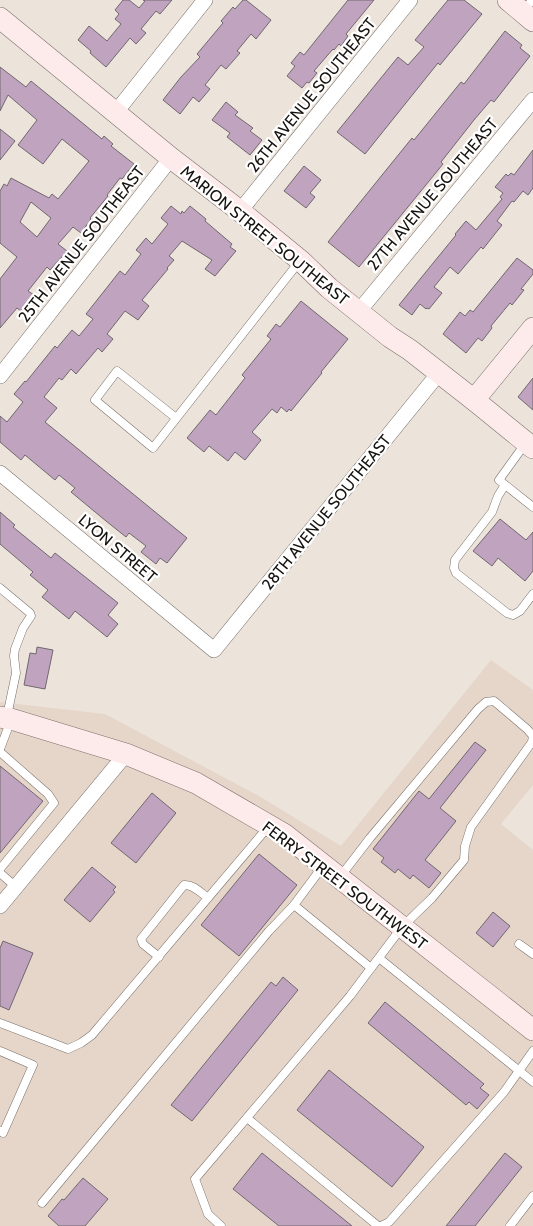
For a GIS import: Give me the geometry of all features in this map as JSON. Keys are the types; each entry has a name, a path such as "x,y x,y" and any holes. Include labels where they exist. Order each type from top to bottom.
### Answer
{"street":[{"path":"116,112 205,0"},
{"name":"26TH AVENUE SOUTHEAST","path":"240,211 410,0"},
{"name":"MARION STREET SOUTHEAST","path":"0,18 171,158 301,260 329,288 530,445"},
{"name":"27TH AVENUE SOUTHEAST","path":"359,311 533,100"},
{"name":"25TH AVENUE SOUTHEAST","path":"0,376 171,158"},
{"path":"474,400 533,328"},
{"name":"28TH AVENUE SOUTHEAST","path":"214,650 439,373"},
{"name":"LYON STREET","path":"0,473 214,650"},
{"name":"FERRY STREET SOUTHWEST","path":"6,718 126,754 196,783 284,834 533,1030"},
{"path":"0,906 126,754"}],"lane":[{"path":"176,418 117,371 95,400 153,448 301,260"},
{"path":"530,445 499,480 533,507"},
{"path":"505,485 498,496 492,512 455,560 454,568 456,573 507,613 514,615 520,611 533,594"},
{"path":"0,589 30,613 15,649 16,674 0,750 48,794 54,803 0,869"},
{"path":"42,1202 263,939 294,905 370,838 478,709 486,702 494,701 527,729 532,736 532,742 471,827 465,846 464,860 432,898 402,927 350,996 195,1179 208,1214 221,1226"},
{"path":"0,1023 68,1049 92,1035 269,826"},
{"path":"0,873 16,887"},
{"path":"158,957 143,944 141,939 184,885 192,886 208,898"},
{"path":"294,905 371,968"},
{"path":"519,944 533,954"},
{"path":"379,958 533,1082"},
{"path":"0,1051 33,1065 3,1133 0,1131"},
{"path":"247,1118 379,1226 389,1222 504,1092 533,1051"},
{"path":"510,1226 533,1196"}],"shaded area":[{"path":"491,660 533,690 533,785 501,824 533,850 533,1226 0,1226 0,702 105,714 259,796 341,846"}],"building":[{"path":"123,0 129,0 139,8 145,1 143,0 172,0 160,14 156,11 141,29 146,33 136,44 130,38 106,67 78,40 89,26 107,41 121,24 115,19 119,14 115,10"},
{"path":"243,0 246,0 271,20 256,39 251,34 237,51 240,53 226,69 221,65 205,85 210,89 199,102 193,97 180,114 163,100 200,57 197,54 223,23 221,21 233,7 235,9"},
{"path":"348,0 374,0 346,34 348,36 341,46 339,44 333,49 314,71 317,73 302,88 287,76 295,66 291,63 300,52 304,55"},
{"path":"448,0 464,0 482,14 440,65 438,63 365,154 337,132 398,57 408,65 424,47 415,40"},
{"path":"505,31 522,45 520,48 530,56 494,102 491,100 474,120 441,162 443,164 359,267 328,242 412,138 414,140 461,82 464,84"},
{"path":"0,67 26,87 31,81 102,139 104,136 113,144 111,146 134,164 122,179 120,178 81,233 73,227 58,244 67,251 50,270 47,267 28,291 34,295 21,311 17,308 0,328 0,279 17,257 0,243 0,191 4,184 7,186 11,178 49,198 52,194 58,199 89,161 62,139 43,164 18,145 37,120 8,95 0,111","holes":["31,202 51,218 37,237 20,222"]},
{"path":"226,102 238,112 235,115 253,128 250,131 262,140 250,155 227,137 230,133 212,120"},
{"path":"0,129 15,141 0,160"},
{"path":"533,150 533,188 528,195 523,191 514,202 512,201 497,221 502,225 483,249 481,247 458,274 450,267 434,287 442,293 429,309 420,304 412,315 399,305 466,221 476,230 502,199 500,197 503,193 495,187 506,174 508,176 511,173 514,175"},
{"path":"304,166 321,180 310,193 315,197 306,208 284,191"},
{"path":"171,206 181,214 182,211 184,213 190,206 232,244 230,247 236,251 215,276 205,269 212,260 182,241 169,256 174,260 168,269 142,300 149,306 138,320 125,311 107,334 113,339 102,352 98,348 76,374 71,369 62,380 59,378 44,397 57,408 45,422 187,538 167,563 160,558 156,564 141,552 146,546 129,533 126,537 106,521 71,492 75,488 59,475 55,480 25,455 21,460 0,442 0,416 7,422 23,402 14,394 55,346 57,348 72,330 79,336 93,319 86,314 120,271 125,275 141,254 136,250 146,238 152,244 168,224 161,218"},
{"path":"517,258 533,270 533,274 521,289 524,290 512,305 510,303 491,326 492,328 482,341 478,338 466,353 443,334 460,312 465,316 470,310 473,312"},
{"path":"301,301 348,339 291,411 289,409 287,412 281,407 277,413 272,409 252,432 261,440 245,460 235,452 228,461 209,446 204,452 187,438 210,410 216,415 245,378 242,375 271,339 267,336 276,324 280,327"},
{"path":"533,378 533,410 518,397"},
{"path":"0,512 15,525 13,527 51,558 55,553 118,603 108,615 118,624 107,637 75,611 69,619 42,597 48,590 30,575 33,572 0,544"},
{"path":"500,519 526,540 533,532 533,571 525,581 498,558 492,566 473,551"},
{"path":"37,647 53,650 45,689 24,685 30,653 36,654"},
{"path":"475,742 486,750 440,808 456,821 425,860 441,873 429,888 413,875 410,879 398,869 395,873 381,862 384,858 373,849 419,791 429,799"},
{"path":"0,766 43,801 0,853"},
{"path":"152,793 176,813 136,863 111,843"},
{"path":"259,854 297,885 239,956 201,925"},
{"path":"92,867 116,887 113,890 115,892 90,922 64,900"},
{"path":"493,912 510,926 493,947 476,933"},
{"path":"3,941 33,953 9,1010 0,1006 0,948"},
{"path":"283,977 298,990 192,1121 171,1105 271,982 276,986"},
{"path":"385,1002 484,1084 480,1088 489,1095 477,1109 469,1102 466,1105 368,1023"},
{"path":"329,1070 424,1147 392,1187 297,1110"},
{"path":"262,1153 352,1226 279,1226 233,1189"},
{"path":"505,1153 522,1167 475,1226 446,1226"},
{"path":"83,1178 108,1199 85,1226 59,1226 48,1216"}]}
